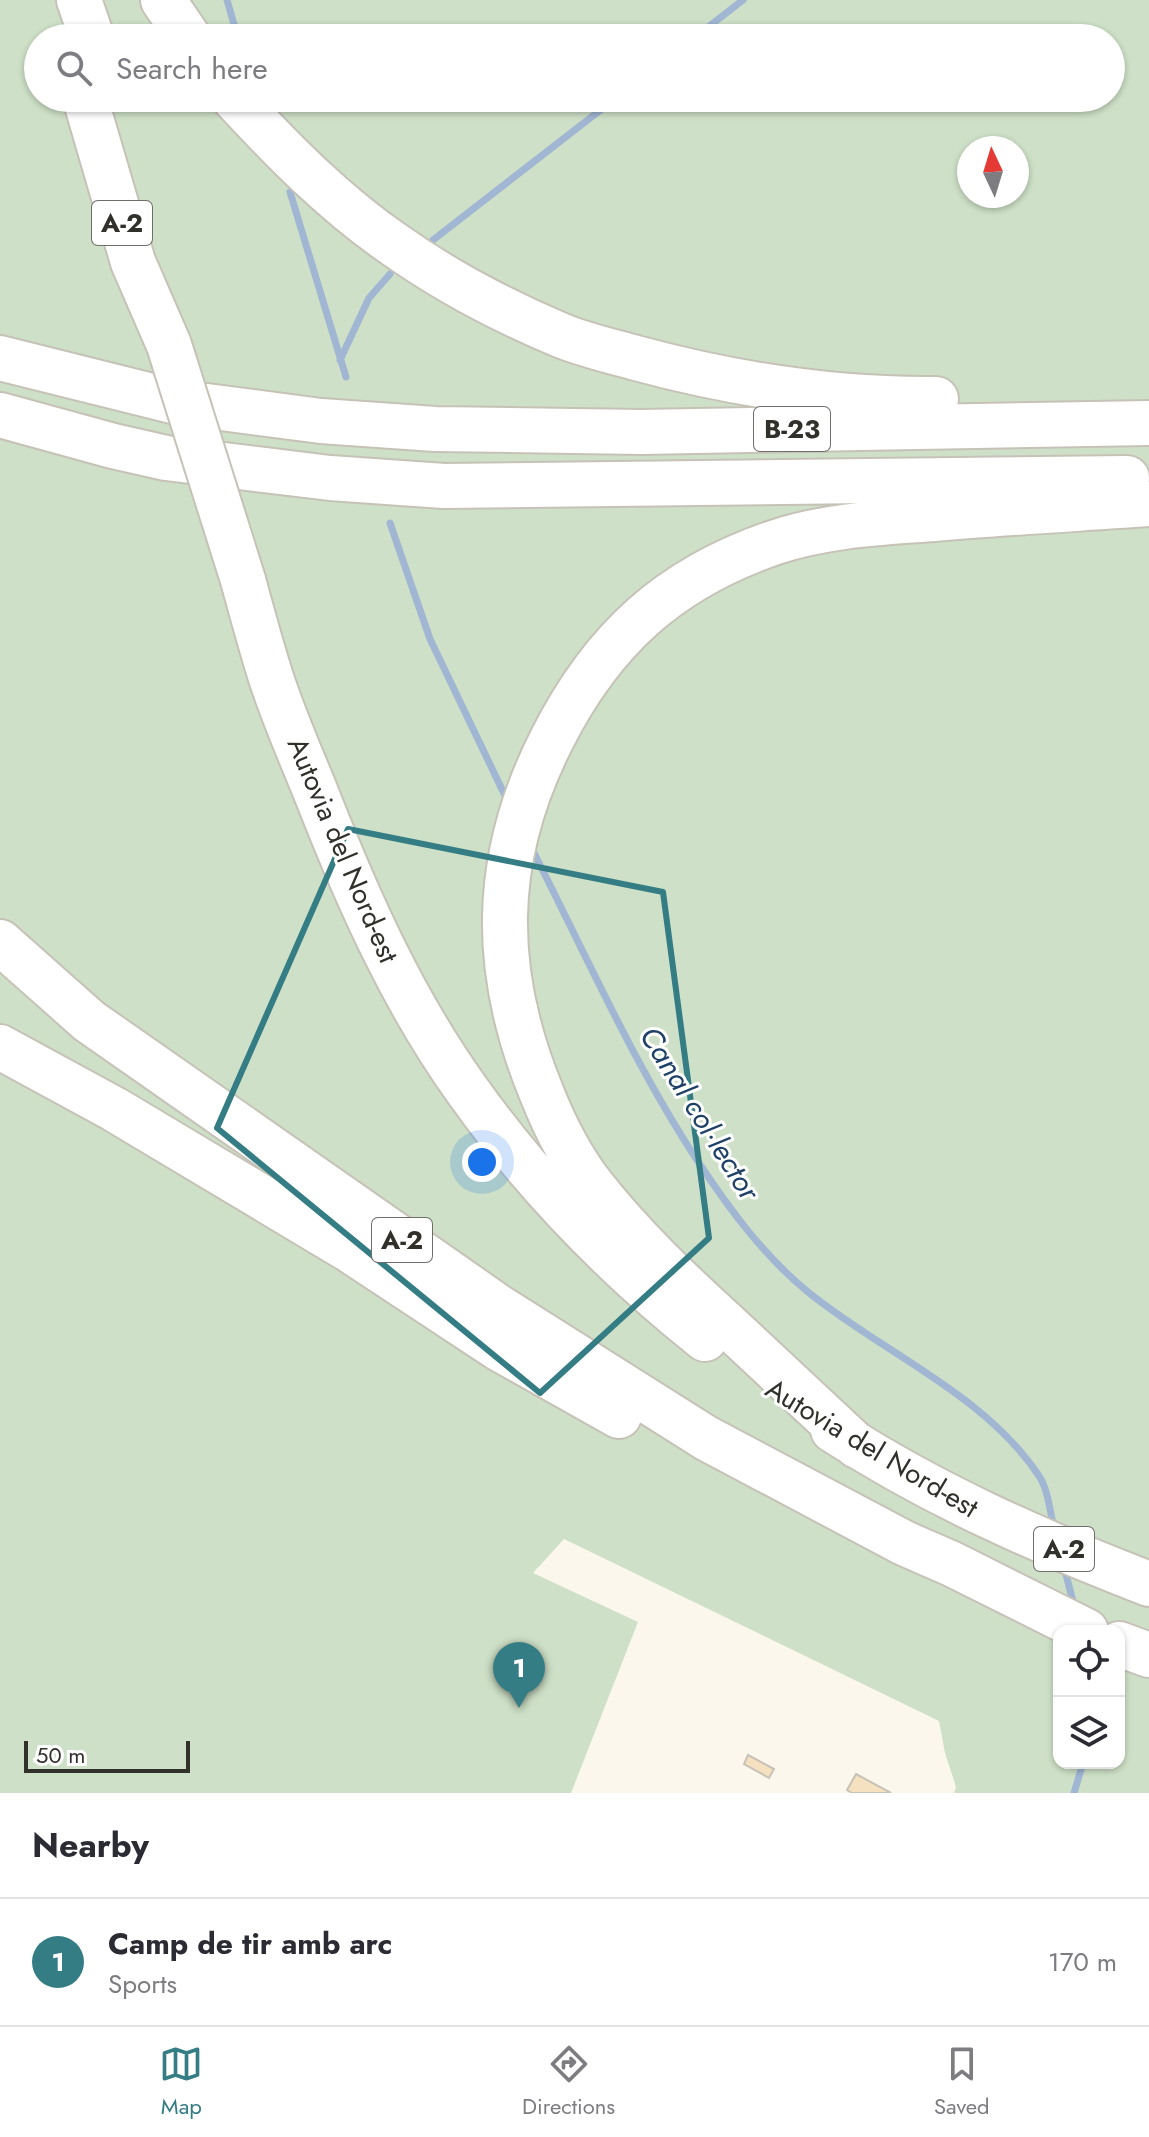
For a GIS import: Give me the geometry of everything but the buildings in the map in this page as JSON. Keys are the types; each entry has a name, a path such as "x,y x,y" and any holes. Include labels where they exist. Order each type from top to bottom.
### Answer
{"highway":[{"path":"55,0 63,24"},
{"path":"79,0 87,24"},
{"path":"163,0 179,24"},
{"name":"A-2","path":"89,112 133,262 169,345"},
{"name":"Autovia del Nord-est","path":"112,112 157,262 169,345 268,670 352,885 404,988 465,1088 511,1148 650,1296 754,1378 857,1446 995,1520 1140,1581"},
{"path":"247,112 318,183 393,244 431,269 562,336 662,365 718,377 853,396 1149,397"},
{"name":"B-23","path":"0,358 176,402 321,421 435,429 641,432 1149,423"},
{"name":"B-23","path":"0,415 166,458 330,478 444,486 1149,477"},
{"path":"857,1446 645,1246 592,1187 570,1152 536,1079 513,1003 505,943 506,890 513,839 537,769 574,699 611,646 633,623 688,584 746,553 800,535 856,525 1149,504"},
{"name":"Autovia del Nord-est","path":"0,942 89,1021 497,1306 706,1438 904,1543 941,1572 1071,1625"},
{"path":"0,1047 114,1109 348,1249 498,1348 701,1463 941,1572"},
{"path":"1125,1646 1149,1655"}],"highlighted area":[{"path":"348,829 663,892 709,1238 540,1393 217,1128"}],"green space":[{"path":"0,0 1149,0 1149,1793 954,1793 956,1787 939,1721 564,1539 533,1573 638,1622 571,1793 0,1793"}],"waterway":[{"name":"Canal col·lector","path":"227,0 234,24"},
{"path":"712,24 743,0"},
{"path":"433,240 598,112"},
{"name":"Canal col·lector","path":"290,192 346,377"},
{"path":"340,360 369,298 390,274"},
{"name":"Canal col·lector","path":"390,523 430,639 509,804"},
{"name":"Canal col·lector","path":"531,847 652,1086 699,1163 736,1215 762,1248 808,1292 991,1421 1017,1447 1042,1481 1054,1528"},
{"name":"Canal col·lector","path":"1064,1567 1075,1609"},
{"name":"Canal col·lector","path":"1074,1793 1081,1769"}],"place":[{"name":"Camp de tir amb arc","path":"519,1708"}]}
